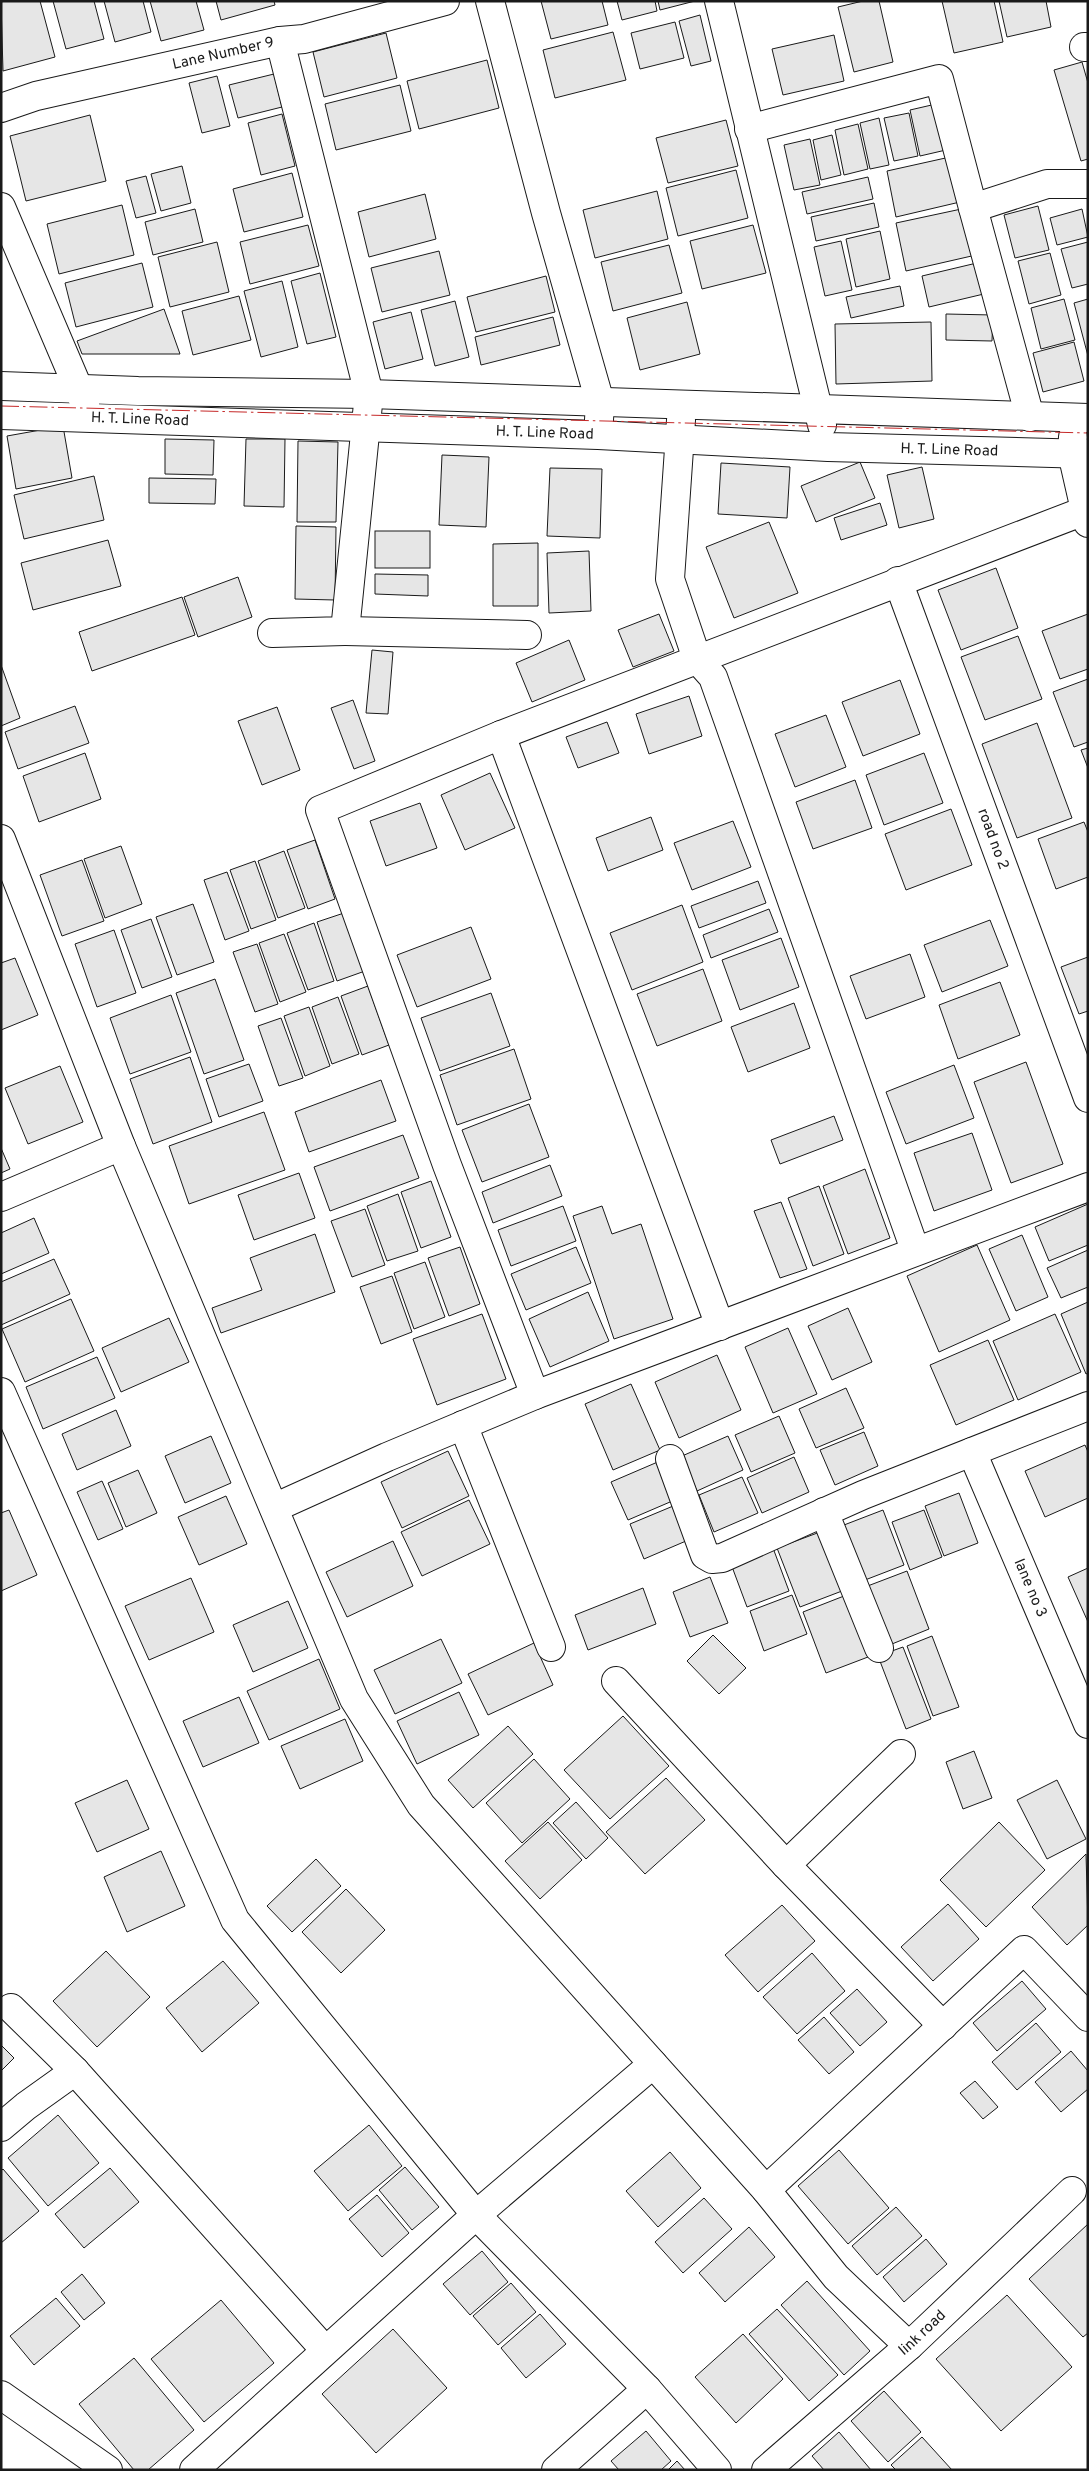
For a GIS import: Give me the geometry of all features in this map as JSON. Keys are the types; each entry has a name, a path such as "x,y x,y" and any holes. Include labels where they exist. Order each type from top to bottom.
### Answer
{"street":[{"name":"Lane Number 9","path":"1,108 36,96 280,41 304,39 445,1"},
{"path":"490,1 546,213 600,402 598,435"},
{"path":"719,1 828,448"},
{"path":"280,41 369,394 345,631"},
{"path":"749,129 939,80 1030,417"},
{"path":"973,208 1047,184 1088,184"},
{"path":"1,207 80,388 90,418"},
{"name":"H. T. Line Road","path":"1,386 369,394 1080,418"},
{"path":"682,404 670,579 697,659 713,677 915,1250"},
{"name":"H. T. Line Road","path":"1,415 598,435 828,448 1080,454"},
{"path":"535,1394 447,1165 320,810 501,735 898,581 1086,517 1080,454 1080,418"},
{"name":"road no 2","path":"898,581 1088,1098"},
{"path":"272,633 345,631 528,635"},
{"path":"501,735 720,1326"},
{"path":"1,839 90,1062 121,1146 354,1699 421,1805 766,2190 836,2276 909,2346"},
{"path":"1,1197 121,1146"},
{"path":"274,1508 535,1394 720,1326 915,1250 1088,1187"},
{"path":"2,1397 235,1920 476,2215 647,2389 717,2470"},
{"path":"670,1459 704,1555 712,1559 722,1558 824,1512 1088,1406"},
{"path":"463,1425 551,1647"},
{"name":"lane no 3","path":"972,1452 1088,1724"},
{"path":"824,1512 879,1648"},
{"path":"616,1681 786,1865 943,2026"},
{"path":"786,1865 901,1754"},
{"path":"766,2190 1024,1950 1088,2018"},
{"path":"11,2008 75,2071 325,2350"},
{"path":"194,2470 476,2215 653,2064"},
{"path":"1,2127 26,2106 75,2071"},
{"name":"link road","path":"766,2470 909,2346 1072,2191"},
{"path":"556,2470 647,2389"},
{"path":"1,2395 108,2470"}],"building":[{"path":"40,1 55,57 3,71 1,2"},
{"path":"53,1 94,1 104,39 66,49"},
{"path":"104,1 143,1 151,32 115,42"},
{"path":"150,1 196,1 204,30 161,41"},
{"path":"216,1 274,1 275,5 221,20"},
{"path":"541,1 602,1 608,25 551,39"},
{"path":"617,1 655,1 657,11 622,20"},
{"path":"658,1 695,1 660,10"},
{"path":"863,1 879,1 893,62 854,72 838,7"},
{"path":"942,1 994,1 1003,42 954,53"},
{"path":"999,1 1046,1 1051,27 1007,37"},
{"path":"700,15 711,61 691,66 679,21"},
{"path":"675,22 684,58 640,69 631,33"},
{"path":"613,32 626,80 555,98 543,50"},
{"path":"386,33 397,78 324,97 313,52"},
{"path":"834,35 844,81 783,95 772,49"},
{"path":"487,60 499,108 419,129 407,81"},
{"path":"1082,62 1088,83 1088,159 1081,161 1054,70"},
{"path":"274,74 282,107 238,118 229,85"},
{"path":"217,76 230,126 202,133 189,83"},
{"path":"400,85 411,131 336,150 325,104"},
{"path":"936,104 946,150 920,156 910,110"},
{"path":"909,113 918,156 894,161 884,118"},
{"path":"282,114 295,166 261,175 248,123"},
{"path":"90,115 106,181 26,201 10,136"},
{"path":"879,118 889,165 870,169 860,123"},
{"path":"726,120 738,166 668,183 656,138"},
{"path":"858,124 868,169 844,175 835,130"},
{"path":"832,135 841,175 821,180 813,140"},
{"path":"810,139 820,185 794,190 784,145"},
{"path":"950,157 960,202 896,217 887,171"},
{"path":"182,166 191,203 161,211 151,174"},
{"path":"736,170 748,218 678,236 666,188"},
{"path":"292,173 303,217 244,232 233,189"},
{"path":"146,176 156,213 136,218 126,181"},
{"path":"868,177 873,199 807,214 802,192"},
{"path":"657,191 668,239 595,258 583,210"},
{"path":"425,194 436,239 369,257 358,212"},
{"path":"874,203 879,227 816,241 811,217"},
{"path":"122,205 134,255 59,274 47,224"},
{"path":"1038,206 1049,250 1015,258 1004,215"},
{"path":"966,208 976,255 906,271 896,223"},
{"path":"195,209 203,242 153,255 145,222"},
{"path":"1082,209 1088,237 1057,245 1050,218"},
{"path":"308,225 319,266 250,284 240,242"},
{"path":"753,225 766,273 702,289 690,241"},
{"path":"880,231 890,279 856,287 846,239"},
{"path":"841,241 852,290 825,296 814,247"},
{"path":"217,242 229,292 170,307 158,257"},
{"path":"1088,242 1088,284 1072,288 1061,249"},
{"path":"669,245 682,293 613,311 601,262"},
{"path":"439,251 450,295 382,312 371,268"},
{"path":"1050,253 1061,295 1029,304 1018,261"},
{"path":"981,262 988,293 929,307 922,276"},
{"path":"142,263 153,307 76,327 65,283"},
{"path":"320,273 336,337 307,344 291,281"},
{"path":"546,276 555,312 476,332 467,297"},
{"path":"282,281 298,347 261,357 244,291"},
{"path":"900,286 904,306 851,318 846,297"},
{"path":"239,296 251,340 193,355 182,311"},
{"path":"1064,299 1075,340 1041,349 1031,308"},
{"path":"1088,299 1088,356 1074,303"},
{"path":"455,301 469,357 435,366 421,310"},
{"path":"687,302 700,354 640,370 627,318"},
{"path":"164,309 180,354 82,354 77,341"},
{"path":"411,312 423,359 385,369 373,322"},
{"path":"946,314 993,315 992,341 946,340"},
{"path":"553,317 560,345 481,365 475,337"},
{"path":"931,322 932,381 836,384 835,324"},
{"path":"1074,342 1084,381 1043,392 1033,353"},
{"path":"63,426 72,478 16,489 7,436"},
{"path":"165,439 214,440 213,475 165,474"},
{"path":"246,439 285,439 284,507 244,506"},
{"path":"298,441 338,442 336,522 297,522"},
{"path":"442,455 489,457 486,527 439,525"},
{"path":"860,462 875,498 816,522 801,486"},
{"path":"721,463 790,467 787,518 718,514"},
{"path":"922,467 934,519 899,528 887,475"},
{"path":"550,468 602,469 600,538 547,536"},
{"path":"94,476 104,520 24,539 14,495"},
{"path":"149,478 216,479 215,504 149,503"},
{"path":"880,503 887,525 841,540 834,518"},
{"path":"769,522 798,593 734,618 706,547"},
{"path":"296,526 336,527 335,600 295,599"},
{"path":"375,531 430,531 430,568 375,568"},
{"path":"108,540 121,586 33,610 21,563"},
{"path":"538,543 538,606 493,606 493,544"},
{"path":"589,551 591,611 549,613 547,553"},
{"path":"996,568 1018,628 961,650 938,590"},
{"path":"375,574 428,575 428,596 375,594"},
{"path":"238,577 252,617 198,637 184,597"},
{"path":"182,597 195,635 92,671 79,632"},
{"path":"659,614 674,651 633,667 618,630"},
{"path":"1088,614 1088,669 1060,679 1042,631"},
{"path":"1018,636 1042,699 985,720 961,657"},
{"path":"569,640 585,680 532,702 516,663"},
{"path":"372,650 393,652 388,714 366,713"},
{"path":"1,665 20,718 1,726"},
{"path":"1088,679 1088,742 1074,747 1053,692"},
{"path":"900,680 920,734 863,756 842,702"},
{"path":"689,696 702,736 649,754 636,714"},
{"path":"353,700 375,761 354,769 331,708"},
{"path":"75,706 89,743 18,769 5,732"},
{"path":"277,707 300,770 262,785 238,721"},
{"path":"826,715 846,767 795,787 775,734"},
{"path":"607,722 619,753 578,768 566,737"},
{"path":"1037,723 1072,818 1017,838 982,744"},
{"path":"1088,748 1088,768 1081,750"},
{"path":"85,753 101,799 39,822 23,776"},
{"path":"924,753 943,803 884,825 866,775"},
{"path":"490,773 515,828 465,850 441,795"},
{"path":"855,780 872,828 813,849 796,802"},
{"path":"420,803 437,848 386,866 370,821"},
{"path":"951,809 972,865 906,890 885,834"},
{"path":"651,817 663,850 608,871 596,838"},
{"path":"733,821 751,867 692,890 674,843"},
{"path":"1084,822 1088,832 1088,877 1056,889 1038,839"},
{"path":"315,840 335,899 308,909 287,850"},
{"path":"121,846 142,904 105,918 84,859"},
{"path":"284,851 305,908 278,918 258,861"},
{"path":"82,860 104,921 62,936 40,875"},
{"path":"255,861 276,920 251,929 230,870"},
{"path":"227,872 249,931 225,940 204,880"},
{"path":"758,881 766,903 699,928 691,906"},
{"path":"193,904 214,962 177,975 156,917"},
{"path":"682,905 703,962 632,990 610,933"},
{"path":"769,909 778,932 711,958 703,935"},
{"path":"344,913 365,971 337,981 317,922"},
{"path":"151,919 172,977 142,988 121,930"},
{"path":"990,920 1008,966 942,992 924,945"},
{"path":"314,923 334,981 308,990 287,933"},
{"path":"471,927 491,979 417,1007 397,955"},
{"path":"114,930 136,993 97,1007 75,944"},
{"path":"284,934 306,992 280,1002 259,943"},
{"path":"781,938 799,987 740,1010 722,960"},
{"path":"257,944 278,1004 255,1012 233,952"},
{"path":"910,954 925,997 866,1019 850,976"},
{"path":"1088,957 1088,1011 1079,1014 1061,967"},
{"path":"15,958 38,1015 1,1030 1,963"},
{"path":"703,969 722,1021 657,1046 637,994"},
{"path":"215,979 244,1060 204,1074 176,993"},
{"path":"1000,982 1020,1035 958,1059 939,1005"},
{"path":"368,986 389,1045 362,1055 341,996"},
{"path":"491,993 510,1046 440,1071 421,1018"},
{"path":"171,995 191,1052 130,1074 110,1018"},
{"path":"338,997 359,1054 332,1064 312,1007"},
{"path":"794,1003 810,1048 748,1072 731,1027"},
{"path":"309,1007 330,1066 305,1076 284,1016"},
{"path":"281,1018 303,1078 279,1086 258,1026"},
{"path":"514,1049 531,1099 457,1125 440,1075"},
{"path":"190,1057 212,1122 153,1144 130,1079"},
{"path":"1026,1062 1063,1164 1011,1183 974,1082"},
{"path":"249,1064 263,1101 219,1117 206,1079"},
{"path":"954,1065 974,1118 906,1144 886,1092"},
{"path":"60,1066 83,1122 28,1144 5,1088"},
{"path":"381,1080 396,1121 309,1152 295,1112"},
{"path":"529,1104 549,1157 482,1182 462,1130"},
{"path":"264,1112 285,1170 189,1204 169,1146"},
{"path":"834,1116 843,1140 780,1164 771,1140"},
{"path":"972,1133 992,1190 934,1211 914,1153"},
{"path":"403,1135 419,1178 330,1211 314,1167"},
{"path":"1,1148 10,1169 1,1173"},
{"path":"550,1165 562,1196 493,1223 482,1192"},
{"path":"865,1169 890,1238 848,1254 823,1186"},
{"path":"299,1173 315,1218 254,1240 238,1195"},
{"path":"431,1181 451,1237 421,1248 401,1192"},
{"path":"819,1186 844,1254 813,1266 788,1198"},
{"path":"398,1194 418,1251 387,1261 367,1206"},
{"path":"781,1202 807,1269 780,1278 754,1211"},
{"path":"1088,1204 1088,1245 1049,1261 1035,1227"},
{"path":"563,1206 576,1241 511,1266 498,1230"},
{"path":"602,1206 612,1234 641,1224 673,1319 614,1339 573,1216"},
{"path":"365,1209 385,1265 352,1277 331,1221"},
{"path":"34,1218 49,1253 1,1274 1,1233"},
{"path":"315,1234 335,1292 221,1333 212,1308 262,1290 250,1258"},
{"path":"1022,1235 1048,1297 1016,1311 989,1249"},
{"path":"977,1245 1010,1320 939,1352 907,1276"},
{"path":"460,1247 480,1304 449,1316 428,1258"},
{"path":"576,1247 591,1283 526,1310 511,1274"},
{"path":"1088,1250 1088,1287 1061,1298 1047,1268"},
{"path":"54,1259 70,1294 1,1325 1,1282"},
{"path":"425,1262 445,1317 414,1329 394,1273"},
{"path":"392,1276 412,1332 381,1344 360,1287"},
{"path":"588,1292 609,1341 550,1367 529,1319"},
{"path":"71,1299 94,1351 25,1382 2,1329"},
{"path":"1088,1302 1088,1373 1086,1374 1061,1314"},
{"path":"848,1308 872,1362 832,1380 808,1326"},
{"path":"482,1314 506,1379 437,1405 413,1339"},
{"path":"1055,1314 1081,1372 1018,1400 993,1341"},
{"path":"169,1318 189,1362 121,1392 102,1348"},
{"path":"788,1328 817,1394 773,1413 745,1347"},
{"path":"988,1340 1014,1400 956,1425 930,1365"},
{"path":"717,1355 741,1410 679,1438 655,1382"},
{"path":"97,1357 115,1398 43,1429 26,1387"},
{"path":"631,1384 660,1450 613,1470 585,1404"},
{"path":"846,1388 864,1428 816,1448 799,1409"},
{"path":"116,1410 131,1446 77,1470 62,1434"},
{"path":"779,1416 795,1453 751,1472 735,1435"},
{"path":"864,1432 878,1466 835,1485 820,1450"},
{"path":"211,1436 231,1483 185,1503 165,1456"},
{"path":"728,1436 743,1470 697,1491 682,1456"},
{"path":"1085,1445 1088,1452 1088,1498 1045,1517 1025,1471"},
{"path":"448,1451 469,1496 402,1528 381,1482"},
{"path":"794,1457 809,1492 762,1513 747,1478"},
{"path":"660,1461 677,1499 628,1520 611,1482"},
{"path":"138,1470 157,1513 126,1527 108,1483"},
{"path":"742,1477 758,1513 714,1532 699,1495"},
{"path":"102,1481 123,1529 98,1540 77,1492"},
{"path":"959,1493 978,1543 944,1556 925,1506"},
{"path":"226,1496 247,1544 199,1565 178,1517"},
{"path":"469,1500 490,1544 422,1576 401,1532"},
{"path":"678,1504 693,1538 644,1559 630,1524"},
{"path":"9,1510 37,1575 1,1591 1,1513"},
{"path":"883,1510 904,1565 865,1580 844,1525"},
{"path":"924,1510 942,1557 910,1570 892,1522"},
{"path":"820,1532 842,1591 800,1607 777,1548"},
{"path":"393,1541 413,1586 347,1617 326,1572"},
{"path":"773,1548 789,1591 747,1607 731,1564"},
{"path":"1088,1568 1088,1622 1068,1577"},
{"path":"907,1571 929,1629 887,1646 865,1587"},
{"path":"710,1577 728,1623 690,1637 673,1592"},
{"path":"191,1578 214,1632 149,1660 125,1606"},
{"path":"643,1588 656,1624 588,1650 575,1615"},
{"path":"792,1595 807,1634 764,1651 750,1611"},
{"path":"844,1596 868,1657 826,1673 803,1612"},
{"path":"288,1601 308,1648 253,1672 233,1625"},
{"path":"713,1635 746,1668 719,1694 687,1661"},
{"path":"932,1636 959,1707 933,1716 907,1646"},
{"path":"441,1639 462,1683 395,1714 374,1670"},
{"path":"534,1643 553,1685 488,1715 468,1674"},
{"path":"903,1647 931,1719 906,1729 878,1656"},
{"path":"319,1659 340,1709 269,1740 247,1691"},
{"path":"459,1692 479,1735 417,1764 397,1721"},
{"path":"239,1697 259,1743 203,1767 183,1721"},
{"path":"623,1716 669,1766 610,1819 564,1770"},
{"path":"345,1719 363,1761 300,1789 281,1746"},
{"path":"508,1726 533,1754 473,1808 448,1780"},
{"path":"974,1751 992,1798 963,1809 946,1762"},
{"path":"534,1759 570,1799 522,1843 486,1803"},
{"path":"666,1778 705,1820 645,1874 606,1832"},
{"path":"127,1780 149,1829 97,1852 75,1803"},
{"path":"1057,1780 1086,1839 1047,1859 1017,1800"},
{"path":"576,1802 608,1838 586,1859 553,1823"},
{"path":"548,1822 582,1860 540,1899 505,1861"},
{"path":"999,1822 1045,1870 986,1927 940,1880"},
{"path":"161,1851 185,1906 127,1932 104,1877"},
{"path":"1086,1854 1088,1925 1067,1945 1032,1907"},
{"path":"316,1859 341,1886 292,1932 267,1906"},
{"path":"346,1889 385,1930 341,1973 302,1932"},
{"path":"948,1904 979,1939 933,1981 901,1947"},
{"path":"782,1905 815,1941 758,1992 725,1955"},
{"path":"106,1951 150,1997 97,2047 53,2001"},
{"path":"812,1953 845,1991 797,2034 763,1997"},
{"path":"223,1961 259,2003 202,2052 166,2008"},
{"path":"1022,1981 1046,2009 997,2051 973,2023"},
{"path":"857,1989 887,2022 860,2046 830,2013"},
{"path":"824,2017 854,2052 829,2074 798,2040"},
{"path":"1036,2023 1061,2052 1017,2090 992,2062"},
{"path":"1,2045 14,2058 1,2071"},
{"path":"1071,2051 1088,2071 1088,2089 1061,2112 1035,2082"},
{"path":"975,2081 998,2107 983,2119 960,2093"},
{"path":"58,2115 99,2163 48,2206 8,2158"},
{"path":"369,2125 402,2166 348,2211 314,2171"},
{"path":"839,2150 889,2208 848,2244 798,2186"},
{"path":"670,2152 701,2188 658,2227 626,2191"},
{"path":"405,2167 439,2207 412,2230 379,2190"},
{"path":"110,2168 139,2202 84,2248 55,2214"},
{"path":"3,2169 39,2211 1,2243 1,2171"},
{"path":"377,2195 409,2233 382,2257 349,2219"},
{"path":"704,2198 732,2229 683,2273 655,2242"},
{"path":"896,2207 922,2236 877,2275 852,2246"},
{"path":"1088,2224 1088,2333 1083,2337 1029,2279"},
{"path":"749,2227 775,2257 725,2302 699,2273"},
{"path":"926,2239 947,2264 904,2302 883,2277"},
{"path":"482,2251 508,2282 470,2315 443,2284"},
{"path":"82,2274 105,2303 84,2320 61,2292"},
{"path":"807,2281 870,2351 844,2375 781,2305"},
{"path":"511,2283 536,2312 498,2345 473,2316"},
{"path":"1007,2295 1072,2367 1001,2431 936,2359"},
{"path":"56,2298 80,2326 34,2365 10,2336"},
{"path":"221,2300 274,2363 204,2422 151,2359"},
{"path":"777,2309 838,2375 809,2401 749,2334"},
{"path":"540,2314 566,2344 526,2378 501,2348"},
{"path":"393,2329 447,2388 376,2453 322,2394"},
{"path":"743,2334 783,2379 736,2423 695,2377"},
{"path":"134,2358 194,2430 148,2470 134,2470 79,2404"},
{"path":"884,2391 921,2432 888,2462 851,2421"},
{"path":"646,2431 671,2461 661,2470 619,2470 611,2461"},
{"path":"839,2432 871,2470 824,2470 812,2456"},
{"path":"922,2437 952,2470 896,2470 891,2465"},
{"path":"677,2461 685,2470 668,2470"}],"power":[{"path":"1,406 1088,433"}]}
